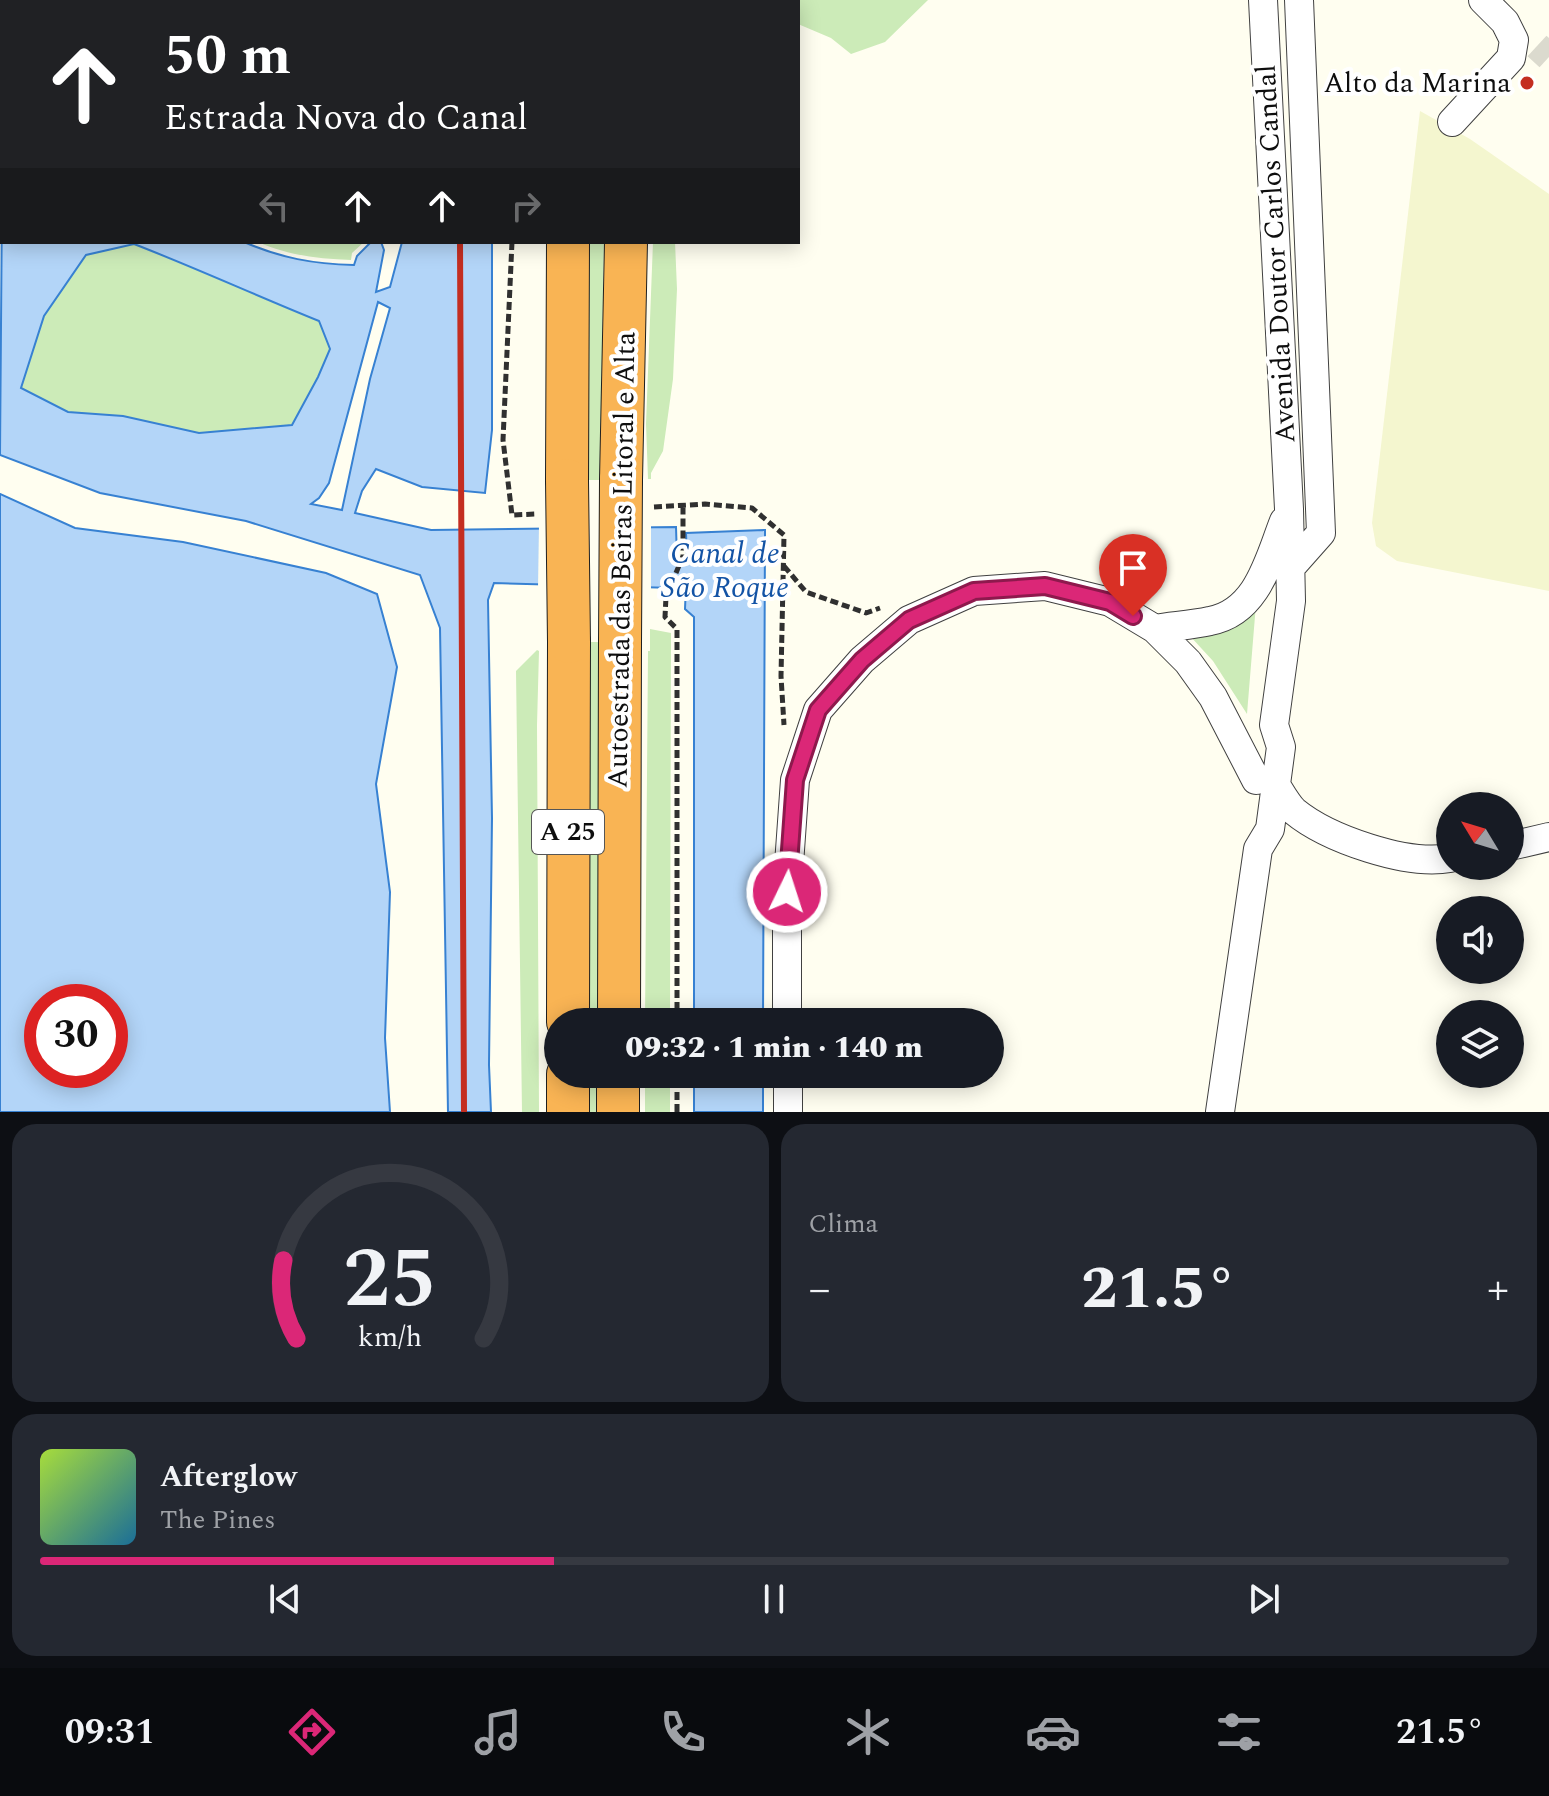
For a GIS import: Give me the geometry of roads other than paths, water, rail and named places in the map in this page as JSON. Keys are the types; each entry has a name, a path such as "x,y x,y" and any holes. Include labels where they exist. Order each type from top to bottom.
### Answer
{"highway":[{"name":"Autoestrada das Beiras Litoral e Alta","path":"568,244 568,1008"},
{"name":"Autoestrada das Beiras Litoral e Alta","path":"619,1008 621,480 626,244"},
{"path":"568,1088 568,1112"},
{"path":"618,1088 618,1112"}],"street":[{"name":"Avenida Doutor Carlos Candal","path":"1220,1112 1258,849 1270,829 1266,782 1281,747 1274,725 1291,601 1263,0"},
{"path":"1290,568 1321,533 1299,0"},
{"path":"1452,122 1526,43 1483,0"},
{"name":"Avenida Doutor Carlos Candal","path":"1155,629 1214,621 1241,607 1257,589 1289,509"},
{"path":"787,1008 787,892 795,780 818,710 862,660 909,620 974,591 1045,586 1110,602 1155,629 1188,662 1266,782 1293,810 1344,838 1387,854 1436,858"},
{"path":"1524,843 1549,837"},
{"path":"788,1088 788,1112"}],"water":[{"name":"Canal de São Roque","path":"2,244 134,244 249,244 298,259 354,265 357,256 369,244 382,244 384,250 376,292 390,287 401,244 492,244 492,430 485,493 422,487 376,469 362,491 355,513 431,530 676,527 677,559 687,559 686,533 765,530 763,1008 694,1008 694,617 685,609 686,585 674,584 674,588 494,583 488,600 492,818 491,1112 448,1112 440,628 420,575 246,521 100,493 0,455","holes":["134,244 319,321 330,349 292,425 199,433 123,416 68,412 21,388 44,316 86,255","378,302 390,308 370,379 342,510 311,504 329,483"]},
{"path":"0,494 75,528 183,542 326,573 377,594 397,667 376,784 390,892 385,1038 390,1112 0,1112"},
{"path":"694,1088 763,1088 763,1112 694,1112"}],"tunnel":[{"path":"1537,46 1549,57"}],"railway":[{"path":"460,244 464,1112"}],"place":[{"name":"Alto da Marina","path":"1527,83"}]}
